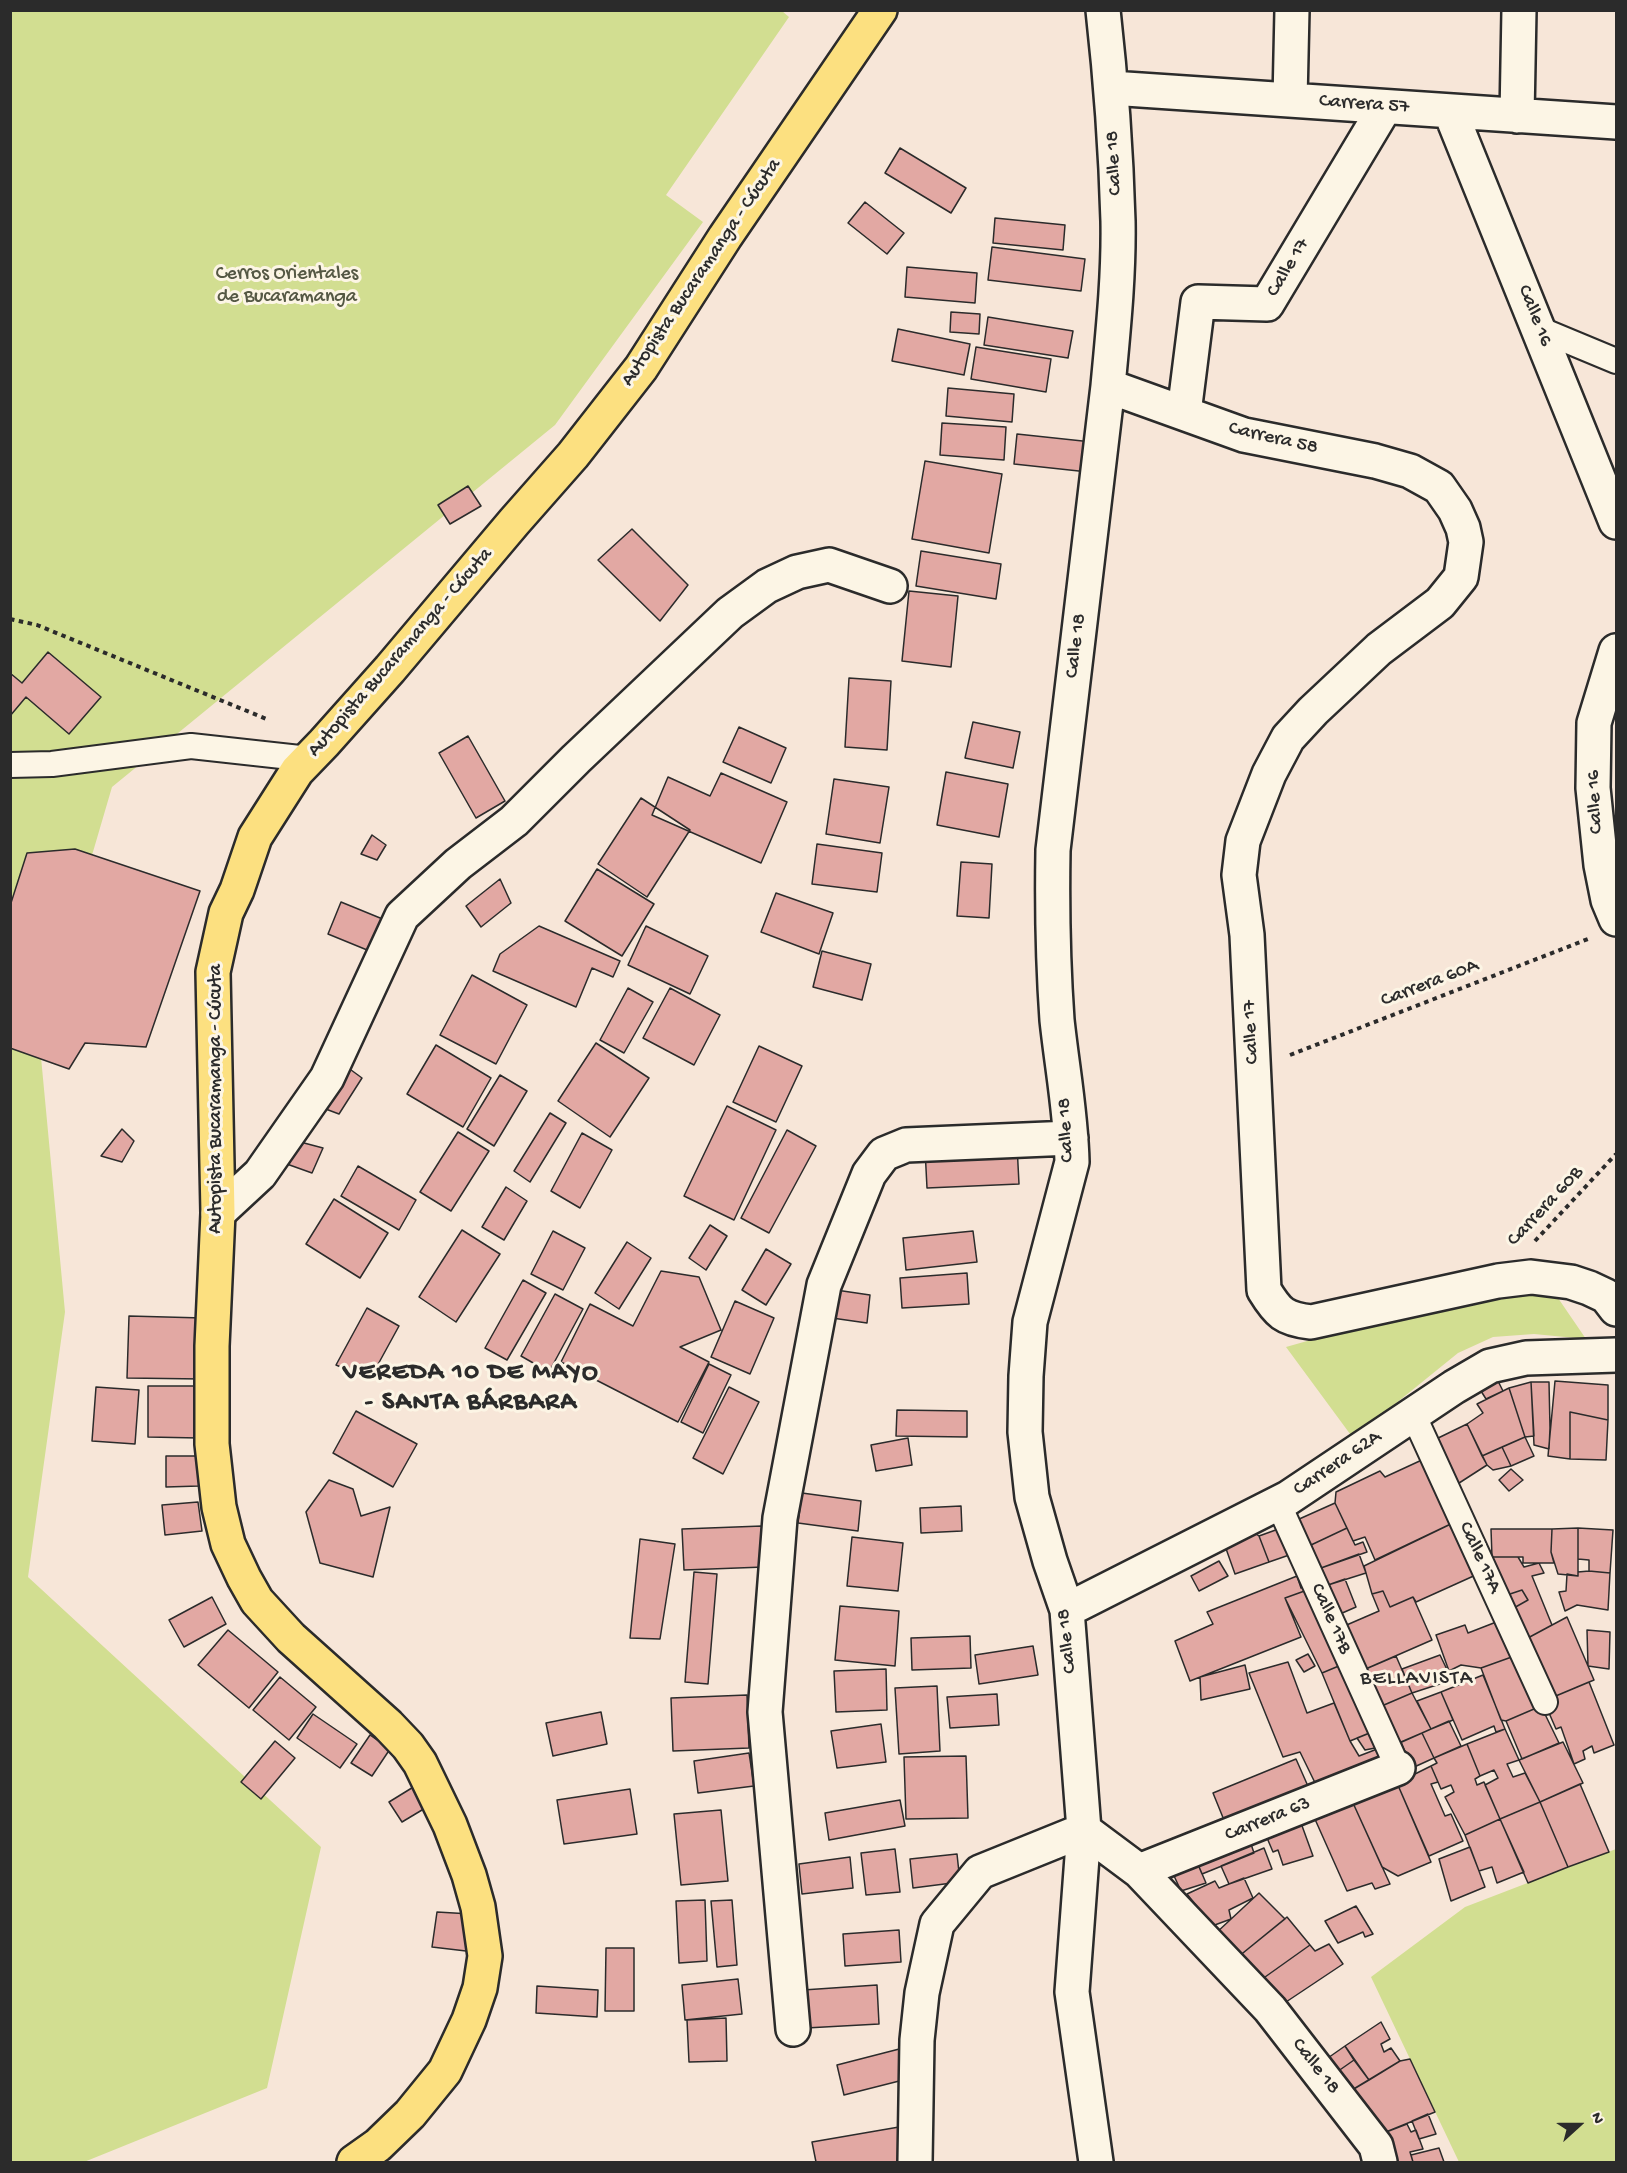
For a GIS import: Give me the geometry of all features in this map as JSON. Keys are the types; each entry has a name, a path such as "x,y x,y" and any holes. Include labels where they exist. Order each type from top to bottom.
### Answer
{"highway":[{"name":"Autopista Bucaramanga - Cúcuta","path":"354,2163 378,2145 410,2114 444,2071 469,2020 480,1988 485,1956 478,1907 469,1875 446,1816 420,1763 388,1725 340,1684 273,1620 257,1601 228,1544 219,1507 212,1444 212,1346 218,1213 213,972 226,914 237,890 255,837 290,781 412,644 573,455 641,368 725,237 880,10"}],"street":[{"name":"Calle 18","path":"1103,10 1111,88 1118,223 1114,316 1108,386 1053,850 1052,947 1072,1162 1030,1322 1025,1432 1032,1497 1066,1610 1084,1830 1139,1871 1270,2009 1376,2146 1380,2163"},
{"path":"1290,100 1292,10"},
{"path":"1517,116 1519,10"},
{"name":"Carrera 57","path":"1111,88 1617,122"},
{"name":"Calle 17","path":"1184,413 1198,302 1267,304 1385,106"},
{"name":"Calle 16","path":"1450,111 1617,522"},
{"name":"Carrera 58","path":"1108,386 1244,435 1375,461 1410,471 1439,488"},
{"name":"Calle 17","path":"1439,488 1455,510 1463,528 1466,542 1461,577 1440,603 1379,649 1313,711 1288,738 1269,774 1243,841 1239,875 1247,935 1264,1290 1279,1312 1296,1320 1311,1322 1498,1281 1531,1277 1571,1282 1606,1296 1617,1309"},
{"path":"218,1213 261,1173 327,1078 402,916 410,908 458,864 514,821 730,613 767,586 797,572 829,565 890,586"},
{"name":"Calle 16","path":"1606,927 1608,900 1600,865 1593,788 1594,723 1617,651"},
{"path":"793,2029 765,1712 780,1518 824,1285 869,1174 884,1154 906,1145 1071,1138"},
{"name":"Carrera 62A","path":"1066,1610 1278,1503 1490,1366 1526,1358 1617,1355"},
{"name":"Carrera 63","path":"1139,1871 1398,1768"},
{"path":"915,2163 917,2040 922,1993 937,1924 980,1872 1084,1830 1072,1992 1096,2163"}],"lane":[{"path":"1539,329 1617,361"},
{"path":"10,765 52,764 191,746 309,759"},
{"name":"Calle 17A","path":"1413,1414 1545,1702"},
{"name":"Calle 17B","path":"1278,1503 1398,1768"}],"path":[{"path":"10,619 38,625 269,720"},
{"name":"Carrera 60A","path":"1254,1069 1606,927"},
{"name":"Carrera 60B","path":"1498,1281 1617,1154"}],"green space":[{"name":"Cerros Orientales de Bucaramanga","path":"11,11 782,11 789,17 666,195 703,222 555,425 112,787 39,1036 65,1312 28,1577 321,1847 267,2088 84,2162 11,2162"},
{"path":"1529,1289 1558,1298 1586,1339 1534,1334 1493,1337 1458,1353 1353,1438 1286,1347 1392,1317"},
{"path":"1616,1849 1616,2162 1459,2162 1371,1977 1465,1907"}],"building":[{"path":"900,148 966,188 951,213 885,173"},
{"path":"865,202 904,233 887,254 848,223"},
{"path":"995,218 1065,225 1063,250 993,243"},
{"path":"992,247 1085,259 1081,291 988,280"},
{"path":"907,267 977,273 975,303 905,297"},
{"path":"951,312 980,314 979,334 950,332"},
{"path":"988,317 1073,331 1068,358 984,345"},
{"path":"898,329 970,344 964,375 892,361"},
{"path":"976,347 1051,359 1046,392 971,379"},
{"path":"948,388 1014,394 1012,422 946,416"},
{"path":"942,423 1006,427 1004,460 940,455"},
{"path":"1017,434 1092,442 1088,472 1014,464"},
{"path":"925,461 1002,474 989,553 912,539"},
{"path":"468,486 481,506 450,524 438,505"},
{"path":"632,529 688,585 660,621 598,560"},
{"path":"921,551 1001,564 996,599 916,586"},
{"path":"909,591 958,596 951,667 902,661"},
{"path":"48,652 101,697 69,734 26,697 10,716 10,673 22,683"},
{"path":"849,678 891,681 887,750 845,747"},
{"path":"973,722 1020,732 1013,768 965,758"},
{"path":"739,727 786,748 771,783 723,762"},
{"path":"468,736 505,801 476,818 439,753"},
{"path":"946,772 1008,784 999,837 937,825"},
{"path":"721,773 787,802 761,863 652,815 668,777 710,796"},
{"path":"834,779 889,787 880,843 826,834"},
{"path":"641,798 690,830 647,897 598,864"},
{"path":"372,835 386,845 377,860 361,854"},
{"path":"817,844 882,853 877,892 812,884"},
{"path":"75,849 200,891 146,1047 85,1043 69,1069 10,1048 10,906 27,853"},
{"path":"961,862 992,864 989,918 957,916"},
{"path":"597,869 654,904 622,956 565,921"},
{"path":"500,879 511,903 481,927 466,906"},
{"path":"776,893 833,913 819,954 761,932"},
{"path":"341,902 385,920 372,952 328,934"},
{"path":"539,926 620,961 613,977 592,968 576,1007 493,971 500,954"},
{"path":"646,926 708,956 690,994 628,965"},
{"path":"822,951 871,964 862,1000 813,987"},
{"path":"472,975 527,1005 496,1064 440,1035"},
{"path":"628,988 653,1002 624,1053 600,1040"},
{"path":"670,988 720,1015 694,1065 643,1038"},
{"path":"596,1043 649,1078 610,1137 558,1101"},
{"path":"436,1045 491,1078 463,1127 407,1094"},
{"path":"759,1046 802,1066 776,1122 733,1102"},
{"path":"347,1067 362,1078 339,1114 323,1108"},
{"path":"500,1075 527,1091 494,1146 467,1129"},
{"path":"727,1106 776,1130 734,1220 684,1196"},
{"path":"550,1113 566,1123 530,1182 514,1171"},
{"path":"122,1129 134,1141 122,1162 101,1156"},
{"path":"787,1130 816,1146 769,1233 741,1218"},
{"path":"458,1132 489,1151 451,1211 420,1192"},
{"path":"582,1133 612,1150 580,1208 551,1191"},
{"path":"289,1139 323,1148 312,1173 284,1163"},
{"path":"1017,1145 1019,1184 927,1188 925,1149"},
{"path":"358,1166 416,1200 399,1230 341,1196"},
{"path":"506,1187 527,1201 504,1240 482,1227"},
{"path":"334,1199 388,1233 360,1278 306,1244"},
{"path":"710,1225 727,1236 706,1270 689,1258"},
{"path":"462,1230 500,1254 456,1322 419,1297"},
{"path":"553,1231 585,1248 563,1290 531,1274"},
{"path":"973,1231 977,1262 906,1270 903,1238"},
{"path":"627,1242 651,1258 619,1309 595,1293"},
{"path":"766,1249 791,1264 766,1305 742,1290"},
{"path":"661,1271 699,1277 721,1330 680,1347 709,1362 678,1422 561,1362 590,1304 633,1326"},
{"path":"967,1273 969,1304 902,1308 900,1278"},
{"path":"523,1280 546,1293 507,1360 485,1348"},
{"path":"836,1290 870,1295 867,1323 832,1318"},
{"path":"555,1294 583,1309 549,1372 521,1356"},
{"path":"735,1301 774,1318 750,1374 711,1357"},
{"path":"367,1308 399,1326 370,1379 336,1365"},
{"path":"129,1316 203,1318 202,1379 127,1378"},
{"path":"709,1364 731,1375 703,1433 681,1422"},
{"path":"1494,1373 1503,1391 1486,1399 1476,1383"},
{"path":"1555,1381 1608,1385 1608,1420 1570,1412 1570,1459 1548,1456"},
{"path":"1531,1382 1549,1382 1549,1449 1534,1445"},
{"path":"1531,1382 1534,1436 1525,1437 1509,1388"},
{"path":"148,1386 199,1386 199,1438 148,1437"},
{"path":"96,1387 139,1390 135,1444 92,1441"},
{"path":"729,1387 759,1402 723,1474 693,1458"},
{"path":"1509,1388 1525,1437 1482,1456 1467,1424 1483,1413 1477,1404"},
{"path":"897,1410 967,1411 967,1437 896,1436"},
{"path":"356,1411 417,1444 393,1487 333,1453"},
{"path":"1570,1412 1608,1420 1606,1460 1570,1459"},
{"path":"1467,1424 1487,1465 1456,1485 1432,1441"},
{"path":"1525,1437 1534,1456 1511,1466 1502,1447"},
{"path":"908,1438 912,1465 876,1471 871,1445"},
{"path":"1502,1447 1511,1466 1493,1470 1482,1456"},
{"path":"166,1456 199,1456 199,1486 166,1487"},
{"path":"1424,1459 1457,1521 1375,1560 1365,1537 1353,1541 1335,1503 1336,1492 1380,1471 1385,1477"},
{"path":"1511,1469 1523,1480 1509,1491 1499,1480"},
{"path":"329,1480 353,1489 361,1516 390,1507 373,1577 320,1563 306,1512"},
{"path":"802,1493 861,1501 858,1531 798,1523"},
{"path":"198,1502 202,1531 165,1535 162,1505"},
{"path":"1335,1503 1347,1528 1311,1545 1297,1520"},
{"path":"961,1506 962,1531 921,1533 920,1508"},
{"path":"1457,1521 1478,1574 1416,1602 1413,1597 1390,1607 1383,1591 1372,1594 1364,1566"},
{"path":"762,1526 764,1567 684,1570 682,1529"},
{"path":"1284,1527 1295,1553 1269,1562 1259,1536"},
{"path":"1347,1528 1355,1545 1363,1542 1367,1552 1321,1568 1311,1545"},
{"path":"1578,1528 1578,1576 1558,1574 1551,1552 1552,1529"},
{"path":"1578,1528 1613,1530 1610,1573 1589,1571 1589,1560 1578,1559"},
{"path":"1491,1529 1552,1529 1551,1552 1554,1563 1523,1563 1523,1557 1492,1557"},
{"path":"1253,1532 1259,1536 1269,1562 1235,1574 1224,1543"},
{"path":"852,1537 903,1543 898,1591 847,1586"},
{"path":"640,1539 675,1544 660,1639 630,1638"},
{"path":"1359,1554 1366,1573 1328,1585 1321,1568"},
{"path":"1492,1557 1518,1557 1524,1567 1539,1563 1544,1573 1532,1576 1552,1625 1526,1639 1512,1609 1528,1600 1522,1590 1507,1595"},
{"path":"1219,1561 1228,1576 1199,1591 1191,1576"},
{"path":"694,1572 717,1574 708,1684 685,1682"},
{"path":"1578,1572 1610,1573 1608,1610 1577,1605 1565,1611 1559,1592 1566,1591 1567,1574 1578,1576"},
{"path":"1297,1576 1301,1588 1309,1585 1310,1589 1285,1598 1301,1637 1190,1681 1175,1641 1213,1624 1207,1612"},
{"path":"1345,1579 1356,1607 1340,1614 1328,1585"},
{"path":"1310,1589 1346,1663 1322,1673 1285,1598"},
{"path":"1522,1590 1528,1600 1512,1609 1507,1595"},
{"path":"1383,1591 1390,1607 1413,1597 1432,1640 1361,1671 1342,1627 1379,1611 1372,1594"},
{"path":"212,1597 226,1624 184,1647 169,1620"},
{"path":"840,1606 899,1611 895,1666 835,1660"},
{"path":"1567,1617 1594,1680 1551,1698 1526,1639"},
{"path":"1504,1619 1520,1654 1481,1668 1461,1665 1449,1671 1436,1635 1465,1625 1468,1633"},
{"path":"228,1630 278,1672 249,1708 198,1665"},
{"path":"1587,1630 1610,1632 1609,1669 1588,1666"},
{"path":"970,1636 971,1668 912,1670 911,1638"},
{"path":"1033,1646 1038,1675 979,1684 975,1655"},
{"path":"1308,1654 1315,1666 1304,1672 1296,1660"},
{"path":"1520,1654 1541,1706 1506,1721 1501,1720 1481,1668"},
{"path":"1440,1655 1452,1680 1412,1693 1402,1669"},
{"path":"1396,1656 1412,1693 1377,1708 1361,1671"},
{"path":"1288,1662 1307,1713 1334,1703 1359,1756 1385,1746 1394,1766 1320,1793 1300,1752 1283,1757 1249,1673"},
{"path":"1346,1663 1377,1730 1350,1741 1322,1673"},
{"path":"1245,1665 1250,1689 1201,1700 1200,1677"},
{"path":"886,1669 887,1710 836,1712 834,1671"},
{"path":"1483,1675 1505,1729 1496,1732 1494,1726 1462,1740 1441,1692"},
{"path":"280,1677 316,1707 289,1740 253,1710"},
{"path":"1589,1682 1614,1745 1594,1753 1592,1746 1583,1751 1585,1759 1574,1764 1561,1727 1556,1729 1546,1706 1551,1698"},
{"path":"937,1686 940,1751 899,1754 895,1688"},
{"path":"1441,1692 1453,1720 1431,1729 1417,1701"},
{"path":"1412,1693 1431,1729 1395,1745 1377,1708"},
{"path":"997,1694 999,1725 950,1728 947,1697"},
{"path":"747,1695 749,1748 673,1751 671,1698"},
{"path":"1541,1706 1559,1743 1522,1759 1506,1721"},
{"path":"601,1712 607,1744 553,1756 546,1723"},
{"path":"313,1714 357,1744 340,1768 297,1738"},
{"path":"1449,1721 1461,1746 1434,1758 1422,1733"},
{"path":"881,1724 886,1762 837,1768 831,1731"},
{"path":"1505,1729 1519,1760 1507,1764 1513,1777 1525,1773 1540,1802 1500,1819 1485,1785 1498,1778 1494,1770 1480,1776 1467,1744"},
{"path":"1377,1730 1385,1746 1365,1750 1357,1738"},
{"path":"1422,1733 1434,1758 1412,1768 1401,1742"},
{"path":"370,1735 390,1749 372,1776 351,1763"},
{"path":"275,1741 295,1758 261,1799 241,1782"},
{"path":"1563,1742 1583,1783 1540,1802 1519,1760"},
{"path":"1467,1744 1480,1776 1475,1779 1477,1785 1484,1782 1500,1819 1465,1835 1445,1797 1454,1792 1451,1785 1441,1789 1431,1766 1437,1763 1434,1758"},
{"path":"749,1753 754,1786 698,1793 694,1761"},
{"path":"966,1756 968,1818 906,1819 904,1757"},
{"path":"1296,1759 1311,1793 1226,1825 1213,1793"},
{"path":"1431,1766 1438,1782 1431,1784 1445,1816 1451,1814 1463,1841 1429,1856 1397,1783"},
{"path":"1397,1783 1431,1862 1398,1876 1382,1867 1353,1803"},
{"path":"1580,1784 1609,1852 1568,1867 1540,1802"},
{"path":"415,1786 427,1807 402,1822 389,1802"},
{"path":"630,1789 637,1834 564,1844 557,1800"},
{"path":"900,1800 905,1826 829,1840 825,1813"},
{"path":"1540,1802 1568,1867 1528,1883 1500,1819"},
{"path":"1353,1803 1390,1884 1375,1889 1372,1883 1347,1891 1314,1817"},
{"path":"721,1810 728,1881 681,1885 674,1814"},
{"path":"1297,1812 1313,1856 1283,1865 1278,1850 1273,1852 1262,1826"},
{"path":"1500,1819 1524,1872 1497,1883 1492,1867 1479,1871 1465,1835"},
{"path":"1247,1832 1254,1853 1202,1874 1194,1855"},
{"path":"1470,1847 1485,1887 1451,1901 1439,1859"},
{"path":"1264,1848 1272,1869 1229,1884 1221,1866"},
{"path":"895,1849 900,1892 866,1895 861,1853"},
{"path":"957,1854 960,1882 913,1888 910,1859"},
{"path":"1194,1855 1206,1883 1181,1891 1169,1865"},
{"path":"850,1857 853,1888 802,1894 799,1864"},
{"path":"1244,1878 1253,1898 1229,1910 1231,1919 1212,1926 1187,1894 1215,1881 1219,1888"},
{"path":"1259,1893 1285,1919 1238,1957 1215,1934"},
{"path":"705,1900 707,1961 679,1963 676,1901"},
{"path":"732,1900 737,1965 717,1967 711,1901"},
{"path":"1356,1906 1373,1934 1365,1937 1363,1932 1338,1943 1325,1921"},
{"path":"437,1912 471,1914 466,1951 432,1947"},
{"path":"1287,1917 1310,1945 1258,1982 1238,1957"},
{"path":"899,1930 901,1962 845,1966 843,1934"},
{"path":"1329,1944 1343,1964 1277,2008 1258,1982 1310,1945 1315,1951"},
{"path":"606,1948 634,1948 634,2011 605,2011"},
{"path":"738,1979 742,2014 685,2020 682,1985"},
{"path":"877,1985 879,2024 806,2028 803,1990"},
{"path":"537,1986 598,1990 597,2017 536,2013"},
{"path":"726,2018 727,2061 689,2062 687,2020"},
{"path":"1381,2022 1390,2039 1381,2044 1384,2052 1391,2048 1400,2061 1369,2080 1345,2046"},
{"path":"1345,2046 1354,2060 1334,2074 1325,2060"},
{"path":"907,2047 915,2077 844,2095 837,2065"},
{"path":"1410,2059 1435,2112 1381,2134 1347,2093 1400,2061"},
{"path":"1354,2060 1369,2080 1347,2093 1334,2074"},
{"path":"1428,2114 1436,2134 1419,2139 1412,2121"},
{"path":"1407,2124 1411,2132 1416,2130 1423,2149 1410,2152 1413,2162 1392,2162 1381,2134"},
{"path":"899,2127 906,2162 816,2162 812,2142"},
{"path":"1439,2148 1444,2162 1413,2162 1411,2155"}],"district":[{"name":"VEREDA 10 DE MAYO - SANTA BÁRBARA","path":"471,1389"},
{"name":"BELLAVISTA","path":"1417,1680"}]}
